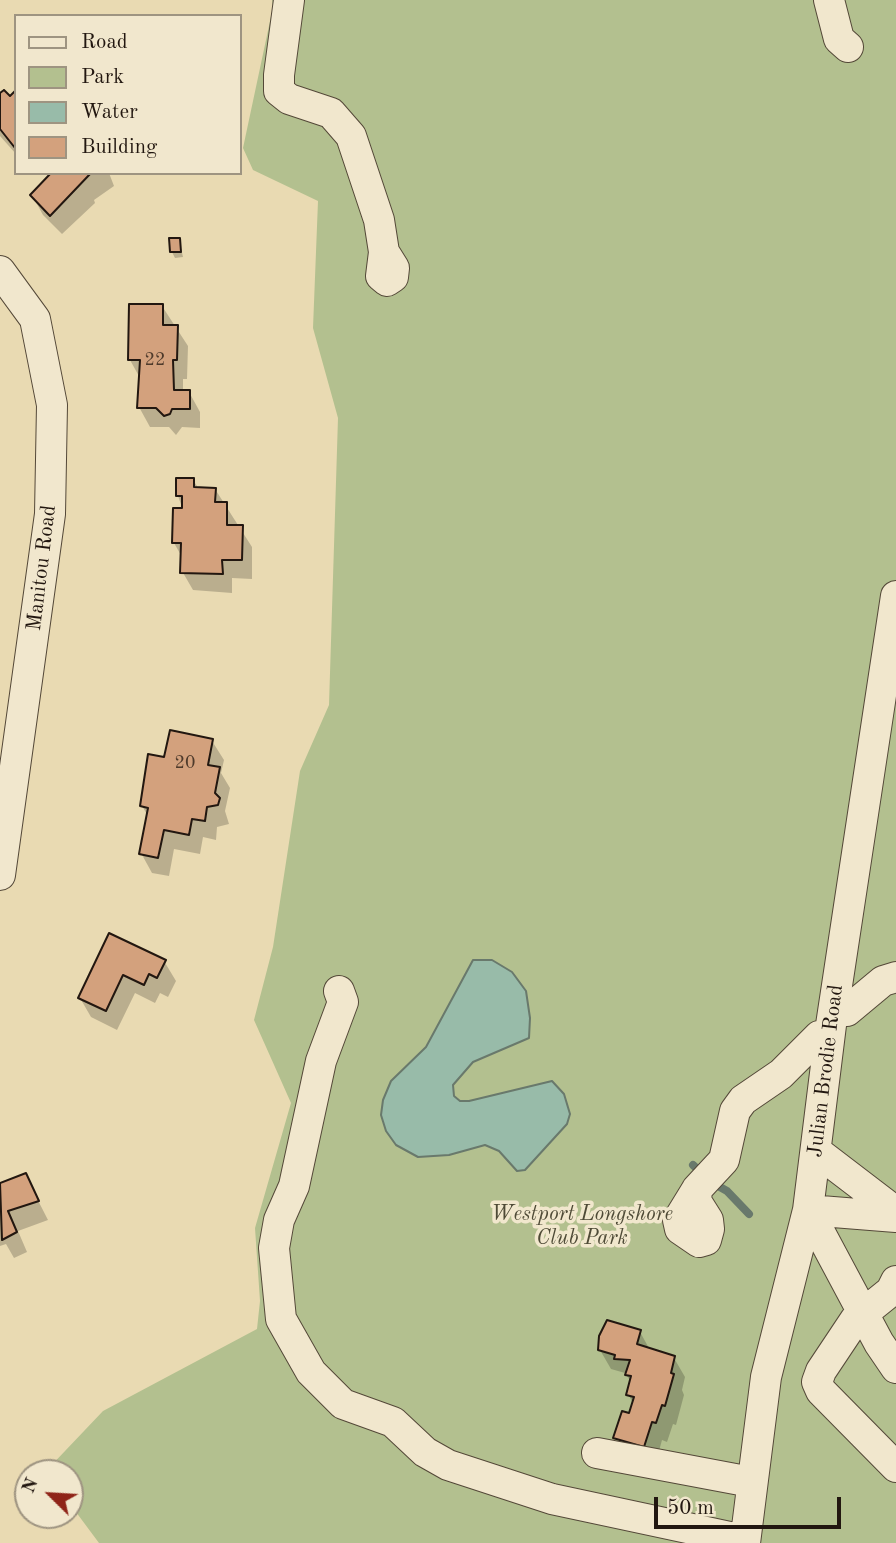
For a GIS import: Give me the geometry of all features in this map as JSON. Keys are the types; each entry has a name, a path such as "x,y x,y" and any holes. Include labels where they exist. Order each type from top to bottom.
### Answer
{"street":[{"path":"289,0 279,91 289,99 331,113 351,136 379,220 384,252"},
{"path":"829,0 839,39 848,47"},
{"name":"Manitou Road","path":"0,271 35,319 52,405 51,514 0,875"},
{"name":"Julian Brodie Road","path":"742,1543 766,1377 808,1210 831,1025 896,596"},
{"path":"847,1011 883,981 896,976"},
{"path":"339,991 343,1002 321,1061 294,1186 279,1220 274,1248 281,1319 311,1372 343,1404 393,1422 425,1452 448,1465 552,1499 734,1538 742,1543"},
{"path":"706,1179 729,1148 735,1111 743,1100 781,1074 819,1036"},
{"path":"816,1151 896,1215"},
{"path":"808,1210 896,1215"},
{"path":"808,1210 863,1314 896,1368"},
{"path":"896,1282 891,1291 863,1314 838,1344 817,1382 821,1391 896,1467"},
{"path":"597,1453 751,1482"}],"green space":[{"name":"Westport Longshore Club Park","path":"272,0 896,0 896,1543 99,1543 84,1523 84,1459 57,1459 103,1411 257,1329 260,1301 255,1228 291,1103 254,1020 273,947 300,771 329,705 338,418 313,328 318,201 253,170 243,148 273,7"}],"water":[{"path":"473,960 492,960 512,972 526,991 530,1018 529,1038 473,1062 453,1085 454,1096 460,1101 469,1101 552,1081 564,1094 570,1114 567,1124 525,1170 517,1171 499,1151 485,1145 449,1155 418,1157 396,1145 386,1131 381,1115 383,1100 391,1081 426,1047"}],"building":[{"path":"4,90 10,96 14,92 14,147 0,129 0,93"},
{"path":"49,175 89,175 50,216 30,195"},
{"path":"169,238 180,238 181,252 170,252"},
{"path":"129,304 163,304 163,325 178,325 177,360 173,360 174,390 190,390 190,409 172,409 170,414 164,416 156,408 137,408 140,360 128,360"},
{"path":"176,478 194,478 194,487 216,488 215,502 227,502 227,525 243,525 242,560 222,560 223,574 180,573 181,543 172,543 173,508 182,508 182,496 176,496"},
{"path":"170,730 213,739 208,765 220,767 215,793 220,798 218,805 207,807 205,821 192,819 189,835 164,830 158,858 139,854 148,808 140,806 148,754 164,757"},
{"path":"109,933 166,960 157,978 149,974 144,985 123,975 106,1011 78,998"},
{"path":"26,1173 39,1201 8,1211 17,1232 2,1240 0,1183"},
{"path":"607,1320 641,1330 637,1344 675,1356 671,1373 674,1374 665,1406 662,1405 656,1423 652,1422 644,1447 613,1438 622,1411 629,1413 634,1397 626,1395 631,1376 625,1375 630,1360 614,1359 615,1355 598,1350 599,1336"}],"waterway":[{"path":"693,1165 711,1182 727,1191 749,1214"}]}
